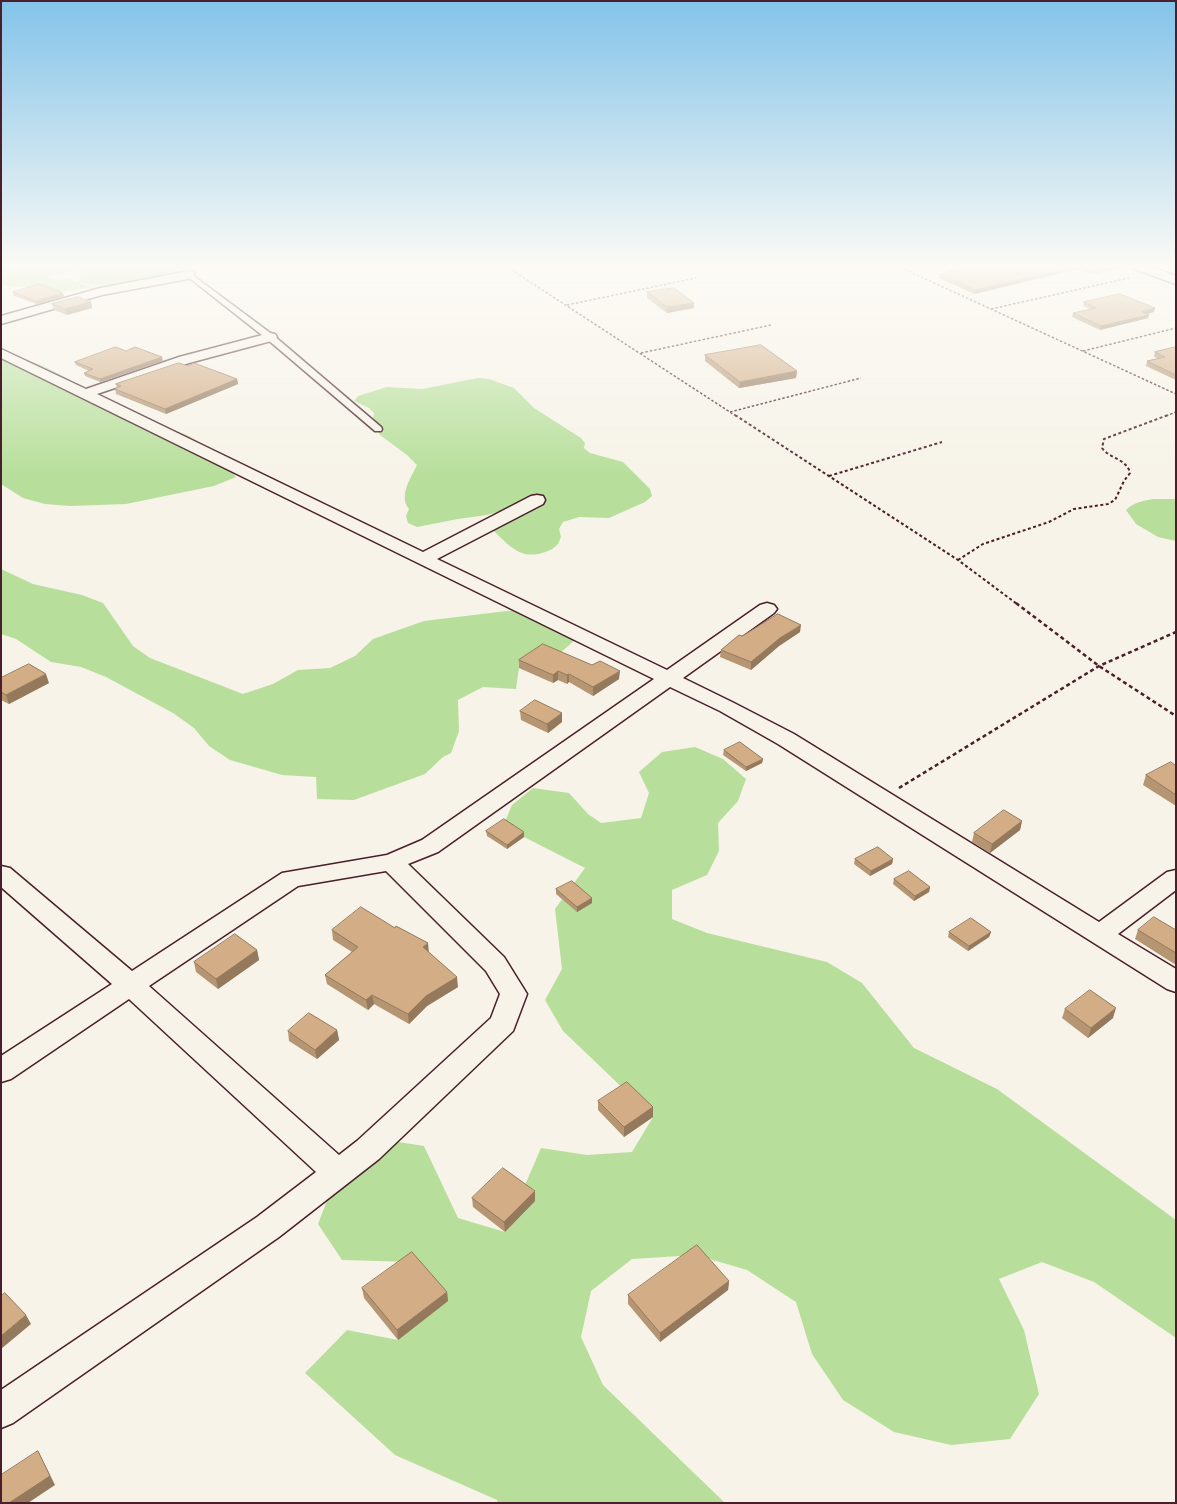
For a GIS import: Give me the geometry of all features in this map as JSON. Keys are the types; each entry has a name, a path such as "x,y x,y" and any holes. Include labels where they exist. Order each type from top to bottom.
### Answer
{"street":[{"path":"84,394 184,360 270,337"},
{"path":"1,354 668,678 786,739 1176,982"},
{"path":"422,559 537,500"},
{"path":"1,1071 291,880 391,862 430,846 767,609"},
{"path":"1,1411 268,1227 368,1150 502,1024 514,994 495,964 391,862"},
{"path":"1,874 131,985 338,1173"},
{"path":"1100,934 1176,878"}],"lane":[{"path":"270,337 378,429"}],"path":[{"path":"611,335 958,560 1099,666 1176,716"},
{"path":"640,354 725,335"},
{"path":"1047,335 1176,394"},
{"path":"1082,351 1147,335"},
{"path":"730,412 861,378"},
{"path":"958,560 983,544 1049,522 1074,510 1108,504 1114,500 1124,481 1130,474 1129,467 1124,462 1108,454 1101,447 1104,439 1176,412"},
{"path":"829,476 942,442"},
{"path":"882,798 1099,666 1176,632"}],"green space":[{"path":"1,351 41,365 65,377 95,399 189,436 216,454 236,477 214,486 126,504 70,506 45,504 23,498 1,484"},
{"path":"478,378 489,379 514,388 534,408 581,438 585,443 584,448 590,453 623,462 650,489 652,496 645,502 609,518 579,517 563,522 559,529 561,537 554,548 545,552 530,555 514,549 492,529 509,518 522,516 511,508 487,515 417,527 408,523 406,516 409,509 406,504 405,493 417,465 407,455 380,435 372,424 374,413 369,408 354,401 358,396 387,387 422,389"},
{"path":"1153,499 1176,499 1176,541 1158,537 1136,524 1126,510 1142,501"},
{"path":"1,569 33,584 82,595 103,603 133,646 150,658 243,694 273,684 298,670 330,668 355,656 373,639 424,621 515,610 576,639 559,654 519,668 516,689 483,687 458,700 459,731 451,753 443,757 425,774 354,800 317,799 316,777 282,775 230,760 209,746 194,728 173,713 106,677 81,667 51,662 16,639 1,634"},
{"path":"695,747 723,759 746,779 738,801 718,823 719,851 707,875 672,890 672,919 707,933 827,962 862,983 914,1048 997,1089 1176,1220 1176,1338 1094,1282 1042,1262 999,1279 1024,1330 1039,1394 1010,1439 951,1445 894,1432 843,1400 812,1354 796,1302 747,1270 696,1255 632,1259 591,1291 581,1337 603,1385 725,1503 498,1503 497,1500 395,1455 305,1373 347,1330 398,1340 413,1262 342,1260 318,1224 334,1182 379,1139 424,1146 458,1218 505,1232 535,1201 525,1185 541,1148 587,1155 632,1152 653,1117 563,1031 545,1000 562,969 555,909 585,868 524,837 504,824 512,805 533,788 569,793 588,814 601,823 641,818 649,793 639,772 662,752"}],"building":[{"path":"761,345 797,371 740,382 705,355"},
{"path":"116,347 126,351 135,347 162,357 100,379 84,373 93,369 75,362"},
{"path":"1176,347 1176,375 1147,361 1165,357 1155,352"},
{"path":"179,363 188,366 194,363 237,379 165,409 115,389 121,386 116,384"},
{"path":"778,614 801,625 780,638 751,662 721,650 739,635 742,636"},
{"path":"543,644 592,665 600,661 620,671 593,687 569,674 567,675 558,671 553,675 519,660"},
{"path":"29,664 46,674 6,695 1,692 1,678"},
{"path":"535,700 562,713 547,724 520,711"},
{"path":"740,742 763,759 746,767 724,750"},
{"path":"1171,762 1176,766 1176,795 1146,775"},
{"path":"1004,810 1022,821 992,844 974,833"},
{"path":"504,819 524,832 507,845 486,831"},
{"path":"878,847 893,859 871,871 855,859"},
{"path":"909,871 930,887 915,896 894,879"},
{"path":"572,881 592,898 577,907 556,889"},
{"path":"361,907 395,928 396,926 428,943 423,947 457,977 426,996 408,1014 372,995 366,1000 325,975 358,947 332,930"},
{"path":"1154,917 1176,930 1176,953 1138,930"},
{"path":"971,918 991,932 969,946 949,932"},
{"path":"235,934 257,950 216,979 194,962"},
{"path":"1090,990 1116,1008 1091,1028 1065,1009"},
{"path":"309,1013 337,1030 315,1050 288,1031"},
{"path":"627,1082 653,1107 624,1127 598,1101"},
{"path":"503,1168 535,1191 504,1222 472,1198"},
{"path":"697,1245 729,1281 660,1333 628,1295"},
{"path":"412,1252 447,1292 397,1330 362,1288"},
{"path":"5,1293 26,1315 1,1336 1,1296"},
{"path":"38,1451 50,1476 9,1503 1,1503 1,1475"}]}
